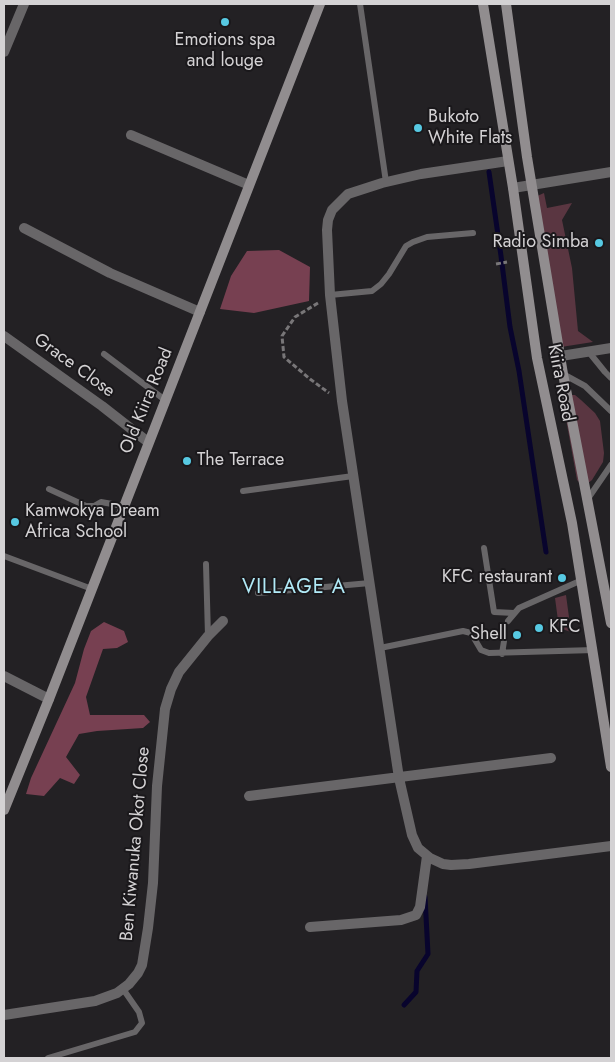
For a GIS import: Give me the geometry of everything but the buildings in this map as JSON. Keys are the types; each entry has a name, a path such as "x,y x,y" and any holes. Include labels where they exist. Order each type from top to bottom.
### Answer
{"main road":[{"name":"Old Kiira Road","path":"4,810 320,4"},
{"name":"Kiira Road","path":"483,4 513,188 537,358 572,522 594,650 611,767"},
{"name":"Kiira Road","path":"506,4 531,185 563,374 611,623"}],"street":[{"path":"4,52 7,38 24,4"},
{"path":"131,135 249,185"},
{"path":"508,161 421,174 386,182 348,194 332,210 327,230 330,295 342,401 399,778 412,835 418,848 427,856 443,864 469,864 611,846"},
{"path":"513,188 611,172"},
{"path":"24,228 110,273 200,312"},
{"name":"Grace Close","path":"4,336 102,406 148,442"},
{"path":"560,356 611,348"},
{"name":"Ben Kiwanuka Okot Close","path":"4,1014 95,1001 123,989 135,978 142,965 148,928 153,883 157,786 165,709 179,672 208,636 223,621"},
{"path":"4,676 49,699"},
{"path":"249,796 551,758"},
{"path":"310,927 401,920 416,915 420,907 427,856"}],"lane":[{"path":"360,4 386,182"},
{"path":"330,295 372,291 381,284 406,246 413,242 427,237 474,233"},
{"path":"588,351 611,378"},
{"path":"104,354 165,400"},
{"path":"563,374 585,386 611,411"},
{"path":"587,500 611,465"},
{"path":"243,491 354,476"},
{"path":"49,489 86,506 94,506 101,502 123,506"},
{"path":"484,548 494,612 514,613"},
{"path":"4,556 92,589"},
{"path":"206,564 208,636"},
{"path":"508,621 519,608 582,580"},
{"path":"258,594 370,583"},
{"path":"380,648 463,632 471,633 481,650 489,653 594,650"},
{"path":"502,654 504,641"},
{"path":"48,1058 135,1032 142,1023 139,1012 123,989"}],"path":[{"path":"496,264 507,262"},
{"path":"330,295 295,317 282,336 284,358 342,401"}],"shaded area":[{"path":"544,193 547,208 572,203 562,220 572,268 578,331 593,342 561,347 535,197"},
{"path":"279,250 310,267 309,301 254,313 220,309 231,276 247,251"},
{"path":"575,395 595,413 600,421 604,453 603,462 592,480 587,484 581,484 577,480 564,408 566,397"},
{"path":"566,595 571,632 559,628 555,598"},
{"path":"104,622 124,631 128,642 117,648 103,649 86,697 90,715 144,715 150,722 143,728 79,734 66,757 80,775 74,784 60,778 44,796 26,794 31,778 75,683 91,631"}],"waterway":[{"path":"489,172 510,327 519,371 546,552"},
{"path":"404,1005 416,992 417,971 428,954 425,897"}],"place":[{"name":"Emotions spa and louge","path":"225,22"},
{"name":"Bukoto White Flats","path":"418,128"},
{"name":"Radio Simba","path":"599,243"},
{"name":"The Terrace","path":"187,461"},
{"name":"Kamwokya Dream Africa School","path":"15,522"},
{"name":"KFC restaurant","path":"562,578"},
{"name":"KFC","path":"539,628"},
{"name":"Shell","path":"517,635"}],"district":[{"name":"VILLAGE A","path":"294,588"}]}
